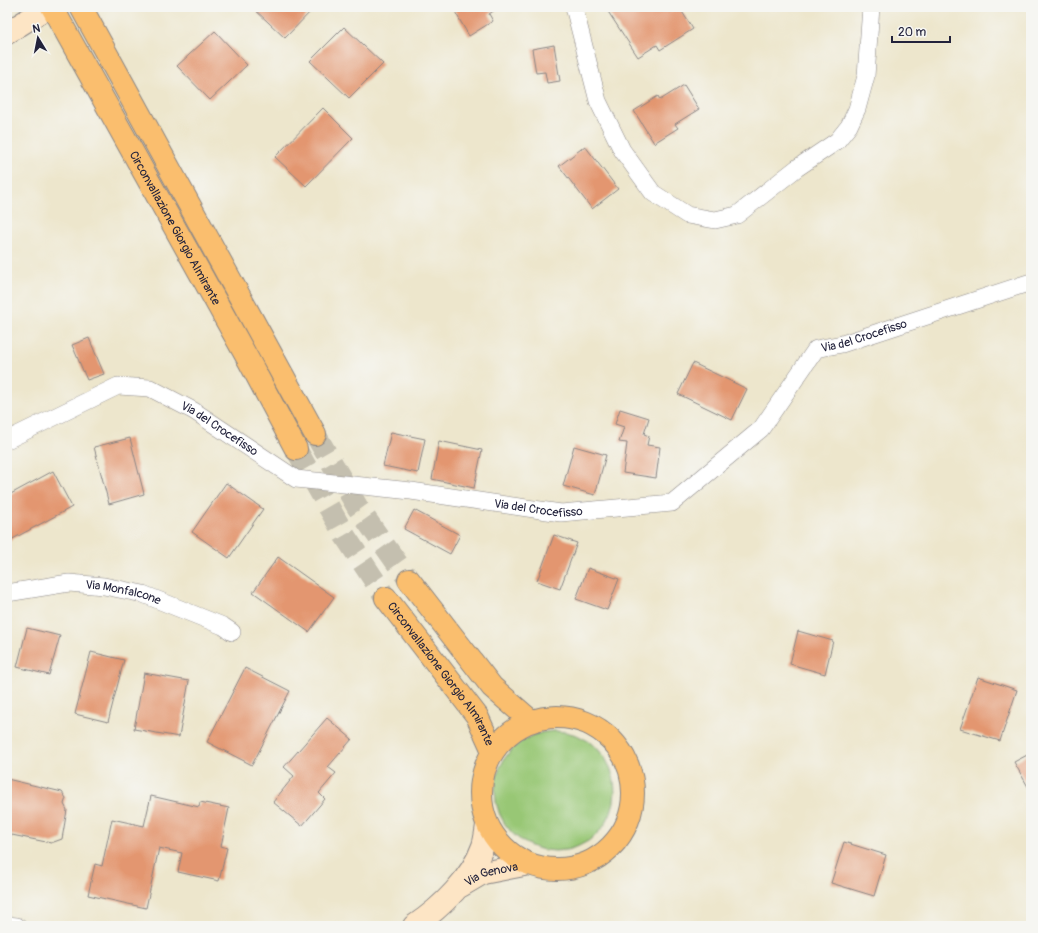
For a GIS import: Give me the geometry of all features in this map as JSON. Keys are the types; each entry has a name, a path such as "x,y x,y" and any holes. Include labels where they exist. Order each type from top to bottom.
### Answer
{"highway":[{"name":"Circonvallazione Giorgio Almirante","path":"80,7 315,434"},
{"name":"Circonvallazione Giorgio Almirante","path":"46,9 230,326 296,449"},
{"path":"409,580 492,687 532,721"},
{"name":"Circonvallazione Giorgio Almirante","path":"386,598 477,716 493,751"},
{"name":"Via Genova","path":"554,716 576,719 597,728 614,742 626,761 633,783 632,805 625,827 612,845 594,859 574,867 551,869 529,864 516,857 504,849 487,825 481,806 480,787 484,768 493,751 510,732 532,721 554,716"}],"main road":[{"path":"7,33 46,9"},
{"name":"Via Genova","path":"414,926 426,918 456,888 475,863 483,846 487,825"},
{"name":"Via Genova","path":"456,888 483,873 529,864"}],"street":[{"path":"574,7 598,101 622,150 653,193 687,215 715,220 737,214 837,141 849,126 857,109 866,76 870,42 871,7"},
{"name":"Via del Crocefisso","path":"7,440 118,386 150,388 194,411 296,479 411,491 561,513 672,503 761,429 816,349 842,344 1031,282"},
{"name":"Via Monfalcone","path":"7,593 69,583 104,586 144,594 223,626 232,632"},
{"path":"7,925 17,926"}],"green space":[{"path":"555,731 578,735 598,748 611,768 615,791 611,814 598,834 578,847 555,851 532,847 512,834 499,814 495,791 499,768 512,748 532,735"}],"building":[{"path":"252,7 315,7 285,38"},
{"path":"458,7 494,7 495,10 489,14 493,21 469,36 454,10"},
{"path":"605,7 668,7 671,12 679,7 693,29 660,50 657,45 638,57"},
{"path":"344,27 383,64 349,98 310,61"},
{"path":"215,31 247,65 210,100 177,66"},
{"path":"554,45 560,81 547,83 545,72 536,73 532,49"},
{"path":"684,85 699,109 675,124 678,128 654,143 634,111 658,96 660,100"},
{"path":"323,108 353,138 306,186 275,157"},
{"path":"585,146 618,189 592,209 559,166"},
{"path":"89,338 104,374 87,380 72,345"},
{"path":"693,363 747,389 732,420 678,394"},
{"path":"620,409 649,418 644,434 649,436 647,445 660,447 656,478 623,473 627,443 619,442 624,427 615,424"},
{"path":"391,432 425,439 418,473 383,466"},
{"path":"130,438 144,494 109,504 94,447"},
{"path":"439,441 482,450 474,488 432,479"},
{"path":"574,446 606,455 595,495 563,486"},
{"path":"53,471 72,507 7,542 7,496"},
{"path":"226,483 263,509 229,558 192,532"},
{"path":"414,510 460,535 450,554 404,529"},
{"path":"554,535 577,543 560,589 537,581"},
{"path":"278,557 334,597 309,632 253,592"},
{"path":"588,568 619,579 607,610 576,599"},
{"path":"27,628 60,636 49,675 17,667"},
{"path":"798,631 833,641 825,674 790,664"},
{"path":"91,652 124,660 108,722 75,714"},
{"path":"245,668 290,691 252,765 207,742"},
{"path":"144,673 189,681 179,737 134,729"},
{"path":"978,677 1017,690 1000,741 960,729"},
{"path":"327,718 352,739 328,767 336,773 319,793 325,799 302,826 273,802 294,776 284,767"},
{"path":"1031,753 1031,792 1014,762"},
{"path":"7,779 62,792 66,798 64,804 67,810 62,839 51,843 7,834"},
{"path":"151,796 199,807 200,802 229,808 221,846 227,848 219,881 178,872 182,853 159,848 146,908 88,895 95,864 102,866 112,819 144,826"},
{"path":"844,842 886,855 874,896 831,883"}],"tunnel":[{"path":"315,434 358,508 409,580"},
{"path":"296,449 345,536 386,598"}]}
